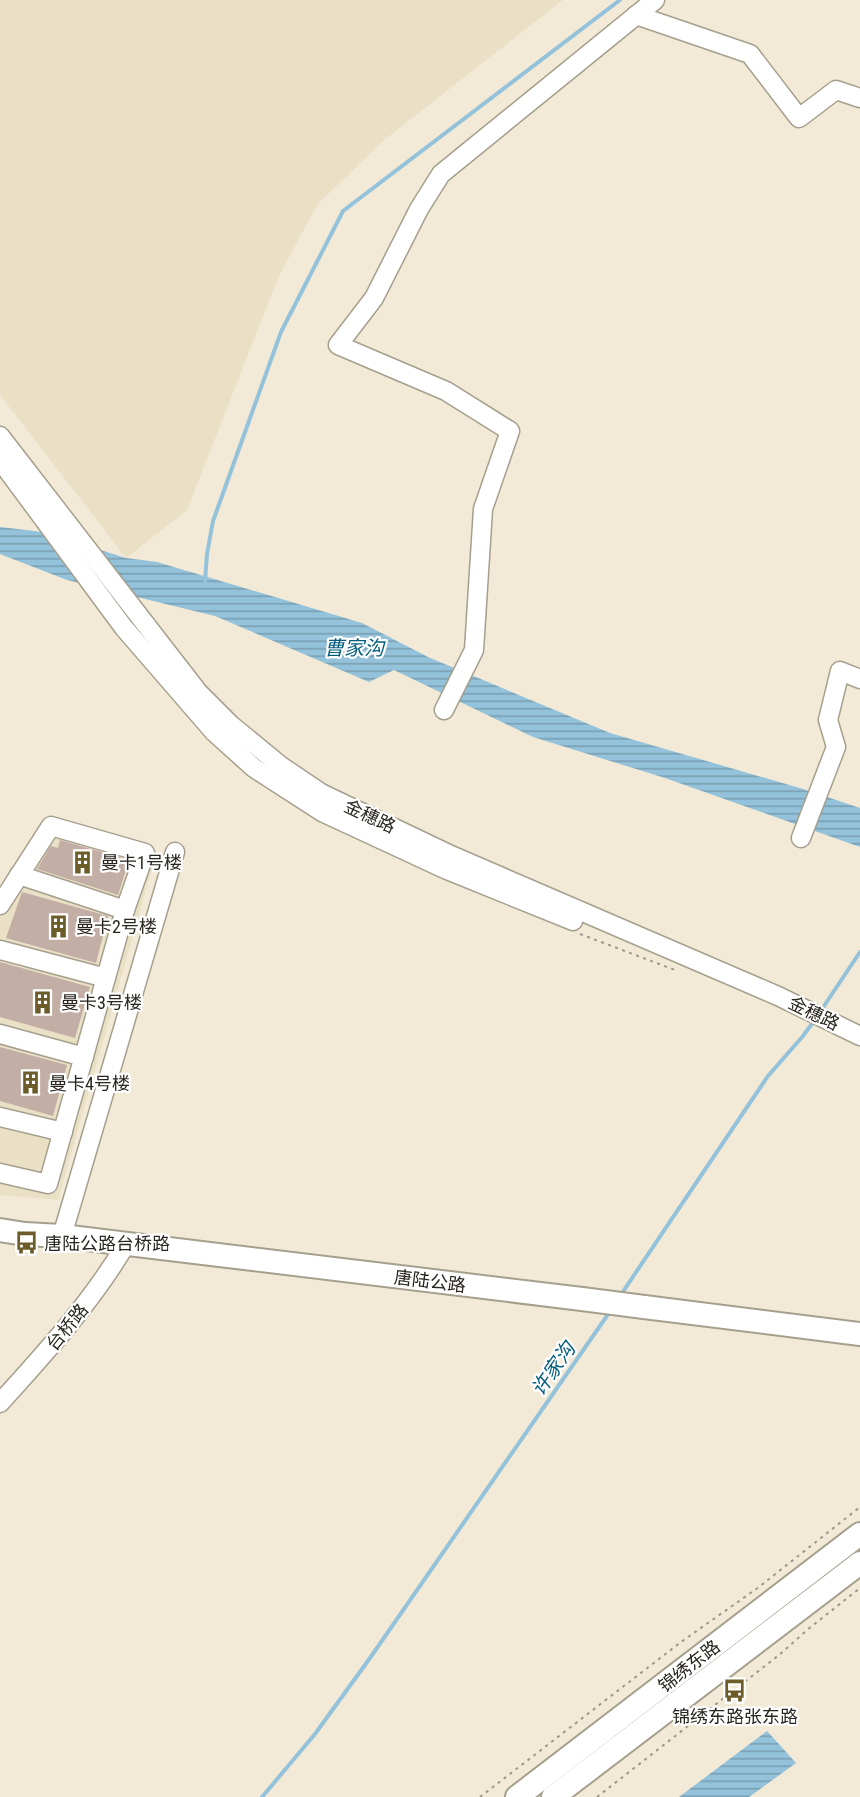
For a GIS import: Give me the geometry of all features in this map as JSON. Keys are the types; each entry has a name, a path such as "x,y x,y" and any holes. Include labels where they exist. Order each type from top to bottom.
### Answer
{"main road":[{"name":"唐陆公路","path":"0,1230 860,1334"},
{"name":"锦绣东路","path":"574,1780 860,1534"},
{"name":"锦绣东路","path":"517,1797 548,1791 574,1780 860,1563"}],"street":[{"path":"444,710 474,650 483,509 510,431 446,392 338,345 374,298 419,209 441,174 655,0"},
{"path":"636,15 750,54 799,118 836,90 860,98"},
{"name":"金穗路","path":"0,436 46,523 124,628 214,732 254,768 322,812 447,870 776,999"},
{"name":"金穗路","path":"0,460 66,519 198,692 231,725 281,766 321,793 453,856 776,999 832,1026 860,1043"},
{"path":"801,838 836,747 828,720 840,671 860,679"},
{"path":"0,905 51,826 145,853 125,910 48,1184 0,1173"},
{"path":"62,1236 175,852"},
{"path":"19,876 125,910"},
{"path":"0,950 106,978"},
{"name":"金穗路","path":"832,1026 860,1036"},
{"path":"0,1034 84,1057"},
{"path":"0,1117 63,1132"},
{"name":"台桥路","path":"0,1403 75,1319 97,1291 126,1244"}],"path":[{"path":"480,1797 681,1642 759,1587 860,1507"},
{"path":"597,1797 860,1588"}],"shaded area":[{"path":"0,0 563,0 383,141 317,205 279,276 187,510 126,558 0,395"},
{"path":"52,819 157,851 58,1200 0,1195 0,898"}],"water":[{"name":"曹家沟","path":"0,527 43,532 126,558 157,562 362,623 428,657 610,733 803,789 860,808 860,847 665,778 533,737 394,670 369,682 215,616 67,580 0,554"},
{"path":"767,1731 796,1763 749,1797 679,1797"}],"building":[{"name":"曼卡1号楼","path":"60,840 129,860 118,895 37,869 51,846 58,848"},
{"name":"曼卡2号楼","path":"22,892 108,916 96,963 6,938"},
{"name":"曼卡3号楼","path":"0,962 90,987 75,1038 0,1017"},
{"name":"曼卡4号楼","path":"0,1047 67,1065 53,1116 0,1101"}],"waterway":[{"path":"205,581 213,521 281,332 343,211 620,0"},
{"name":"许家沟","path":"820,1012 860,952"},
{"name":"许家沟","path":"620,1296 768,1076 814,1021"},
{"name":"许家沟","path":"262,1797 315,1734 370,1658 611,1310"}],"place":[{"name":"曼卡1号楼","path":"83,862"},
{"name":"曼卡2号楼","path":"58,926"},
{"name":"曼卡3号楼","path":"43,1002"},
{"name":"曼卡4号楼","path":"31,1083"},
{"name":"唐陆公路台桥路","path":"26,1243"},
{"name":"锦绣东路张东路","path":"735,1690"}]}
